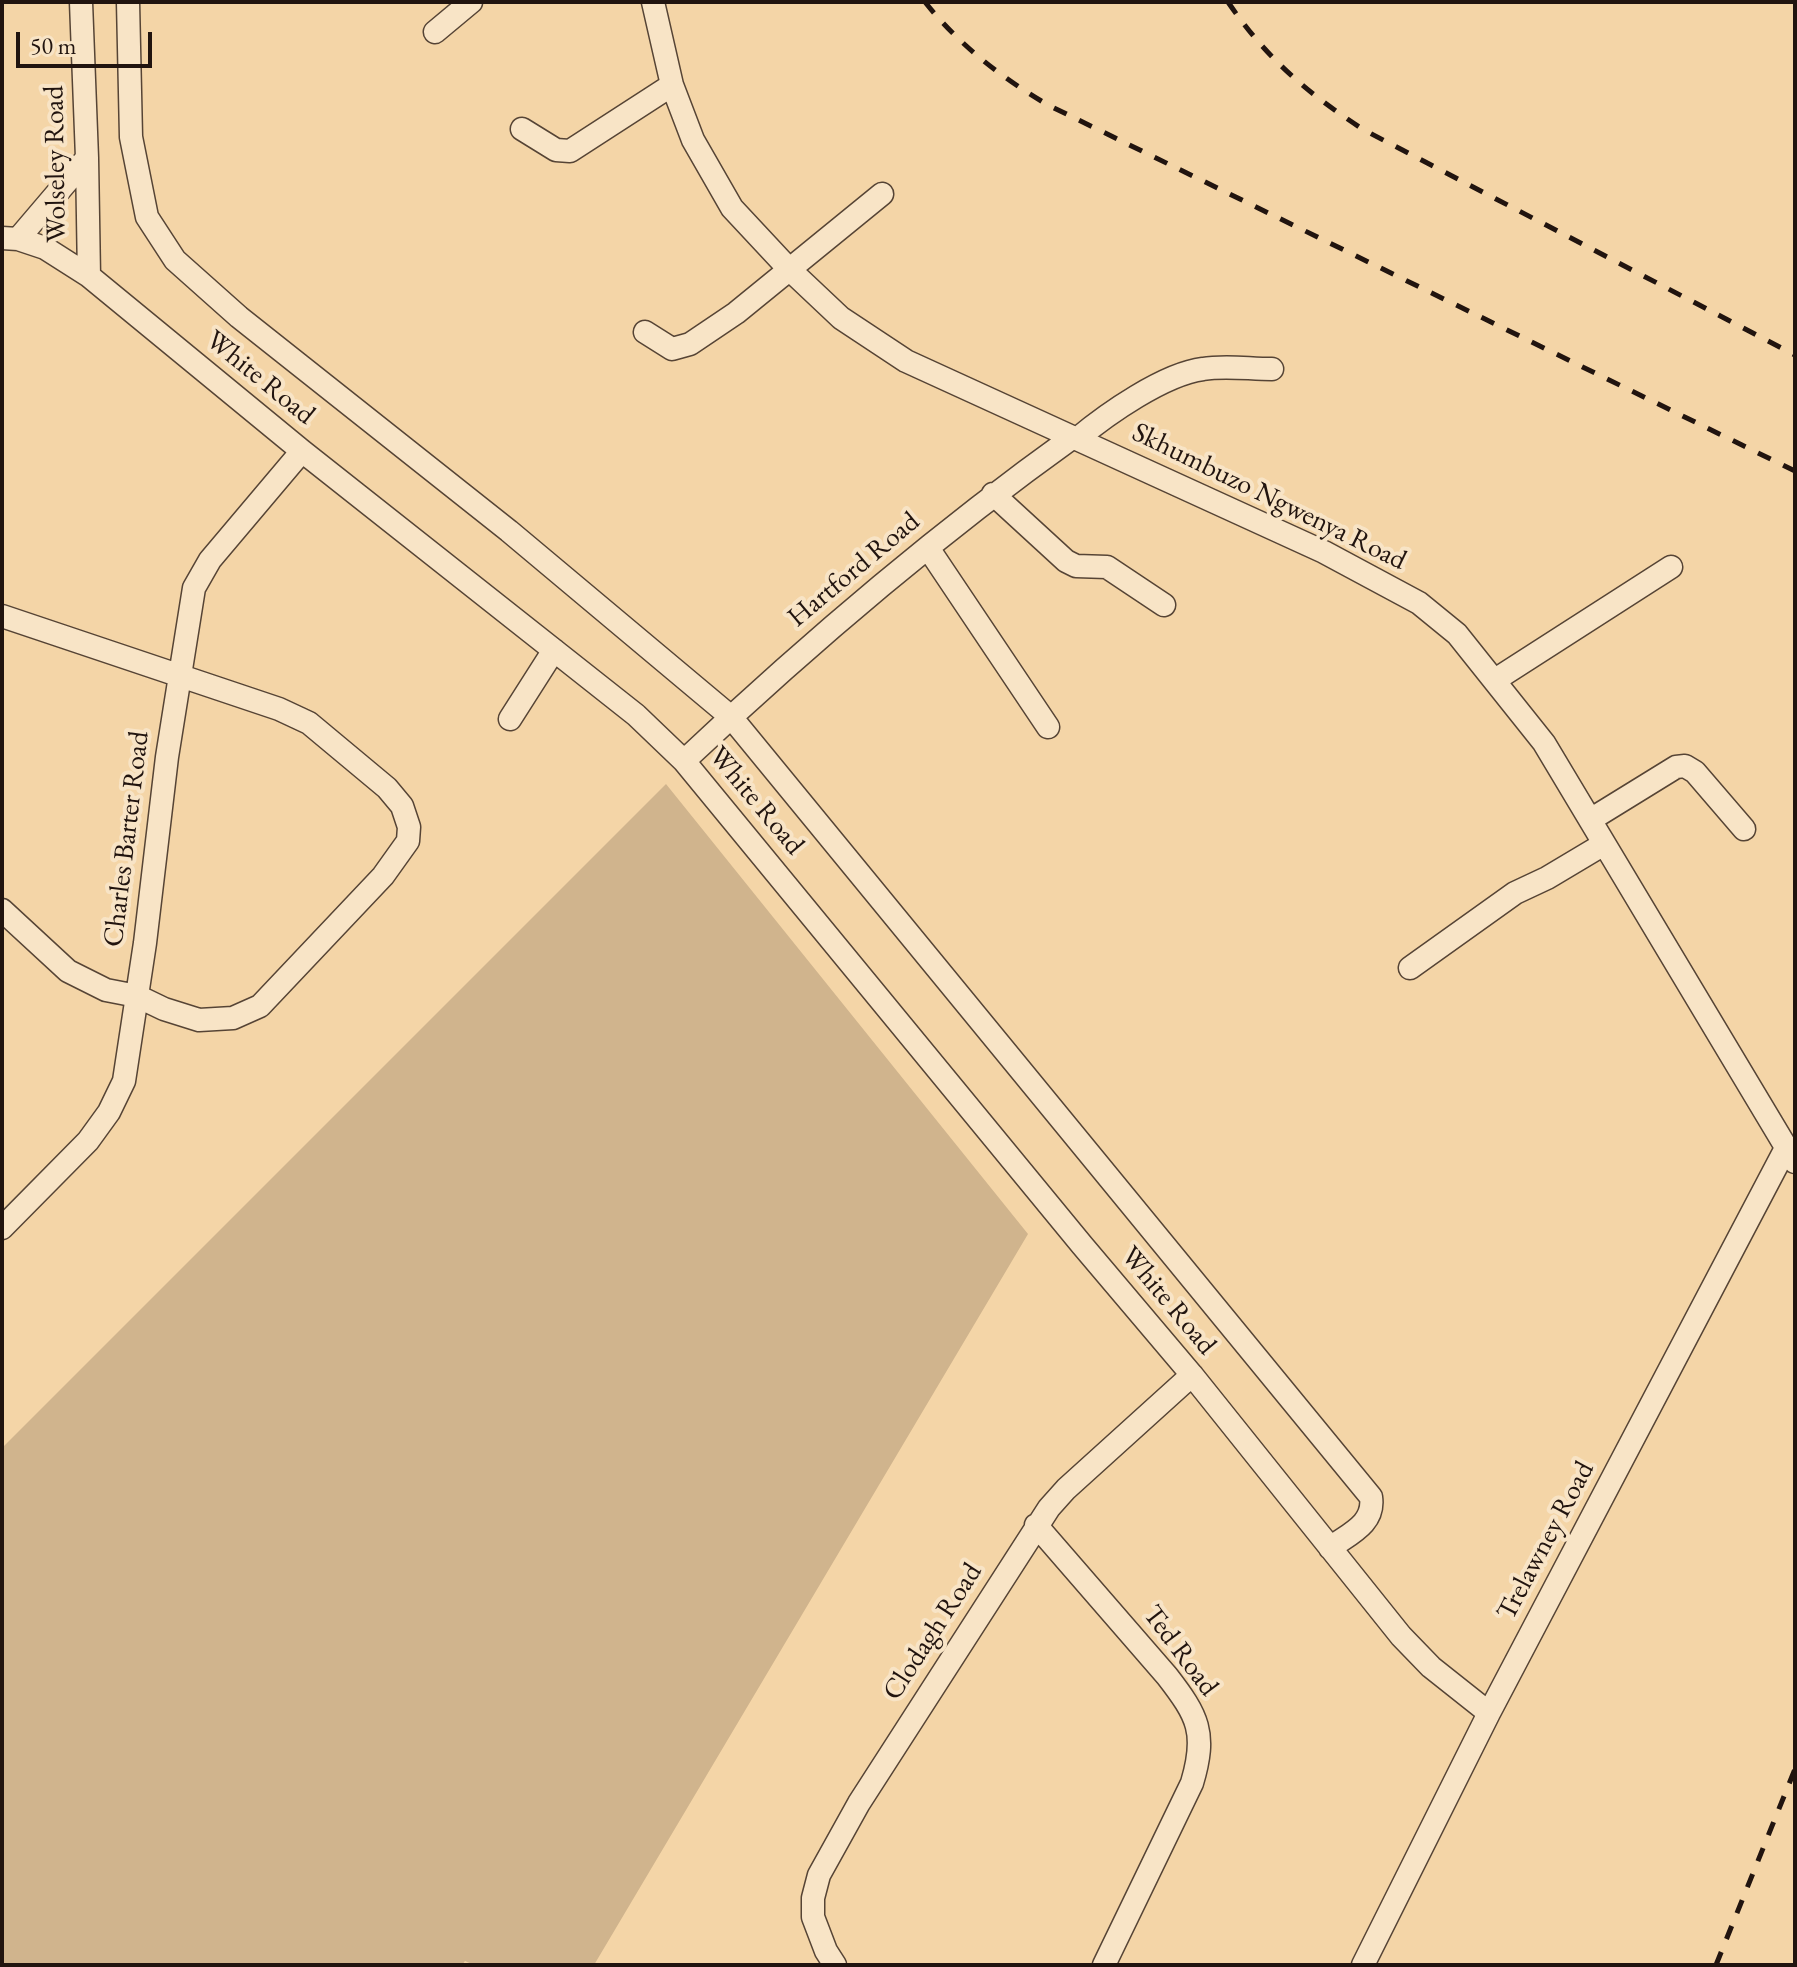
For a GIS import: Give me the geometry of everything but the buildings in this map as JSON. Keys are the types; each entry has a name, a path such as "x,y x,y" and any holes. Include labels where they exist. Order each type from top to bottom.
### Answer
{"street":[{"name":"Wolseley Road","path":"81,2 89,276"},
{"name":"White Road","path":"128,2 131,137 147,217 175,260 239,317 509,531 731,717 1371,1497 1372,1512 1367,1520 1330,1548"},
{"path":"435,32 471,2"},
{"name":"Skhumbuzo Ngwenya Road","path":"653,2 672,85 693,140 732,208 788,268 841,318 906,361 1324,552 1419,603 1457,634 1544,743 1790,1155"},
{"path":"522,129 556,150 570,151 672,85"},
{"path":"10,238 87,158"},
{"path":"645,332 672,349 690,344 736,313 882,194"},
{"name":"White Road","path":"10,238 45,248 89,276 302,451 636,715 684,761 1192,1375 1401,1636 1431,1667 1489,1713"},
{"name":"Hartford Road","path":"684,761 803,650 993,494 1115,411 1177,377 1202,369 1272,369"},
{"name":"Charles Barter Road","path":"2,1226 88,1141 109,1112 124,1081 167,757 194,588 210,560 302,451"},
{"path":"993,494 1066,561 1076,566 1107,567 1164,605"},
{"path":"928,548 1048,727"},
{"path":"1495,680 1671,567"},
{"path":"2,616 279,709 309,723 387,788 402,806 409,827 408,841 383,876 260,1006 233,1018 199,1020 137,996 106,990 79,979 2,910"},
{"path":"510,719 554,650"},
{"path":"1590,820 1676,767 1685,766 1695,772 1744,829"},
{"path":"1410,968 1515,893 1604,844"},
{"name":"Trelawney Road","path":"1363,1965 1489,1713 1790,1155"},
{"name":"Clodagh Road","path":"835,1965 813,1917 813,1898 819,1875 859,1803 1036,1525 1066,1489 1192,1375"},
{"name":"Ted Road","path":"1036,1525 1174,1684 1187,1702 1199,1734 1200,1754 1192,1783 1104,1965"}],"shaded area":[{"path":"666,784 1028,1234 594,1965 474,1965 465,1961 462,1965 2,1965 2,1448"}],"railway":[{"path":"925,2 982,60 1048,105 1795,471"},
{"path":"1228,2 1257,40 1289,73 1364,130 1795,355"},
{"path":"1716,1965 1795,1769"}]}
